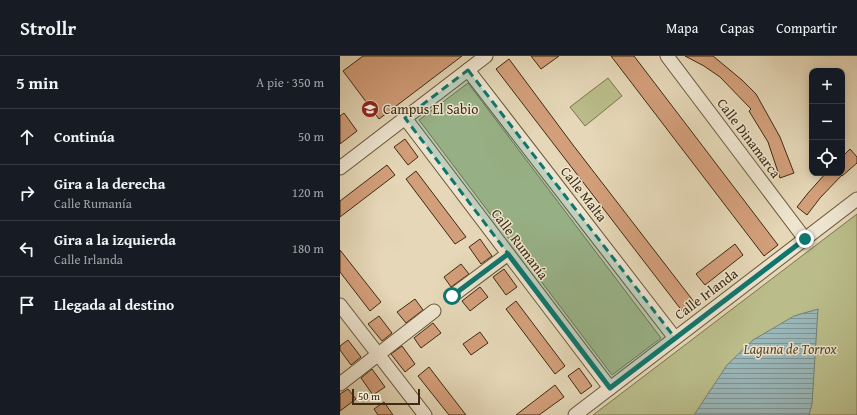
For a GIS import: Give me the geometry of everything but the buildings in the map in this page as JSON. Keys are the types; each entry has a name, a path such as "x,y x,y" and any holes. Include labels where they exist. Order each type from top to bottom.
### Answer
{"street":[{"path":"340,168 486,56"},
{"name":"Calle Dinamarca","path":"667,56 805,239"},
{"name":"Calle Malta","path":"468,70 675,338"},
{"name":"Calle Rumanía","path":"405,118 610,388"},
{"name":"Calle Irlanda","path":"575,415 857,199"},
{"path":"452,296 508,254"},
{"path":"340,305 425,415"},
{"path":"340,384 434,311"}],"highlighted area":[{"path":"468,70 675,338 610,388 405,118"}],"green space":[{"path":"608,78 622,96 585,126 570,107"},
{"path":"468,83 661,338 612,375 419,120"},
{"name":"Laguna de Torrox","path":"857,214 857,415 593,415"}],"water":[{"name":"Laguna de Torrox","path":"818,309 812,404 809,415 694,415 727,365 753,340 794,316"}],"place":[{"name":"Campus El Sabio","path":"370,109"}],"route":[{"path":"452,296 508,254 610,388 805,239"}]}
